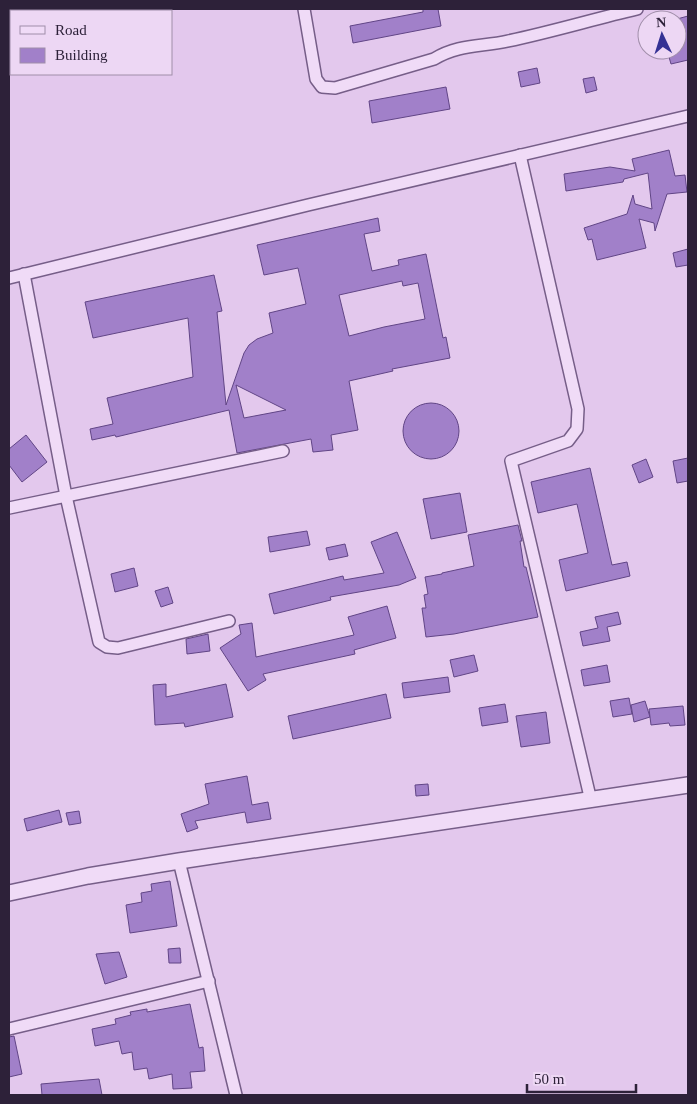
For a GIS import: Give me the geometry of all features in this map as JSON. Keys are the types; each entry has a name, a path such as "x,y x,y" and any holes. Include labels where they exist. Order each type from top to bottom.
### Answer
{"street":[{"path":"304,9 316,79 322,87 335,88 434,59 446,51 461,47 506,41 598,14 637,9"},
{"path":"9,278 308,205 688,116"},
{"path":"520,155 578,409 577,429 568,441 511,461 591,801"},
{"path":"24,274 66,496 99,642 107,647 118,648 229,621"},
{"path":"9,508 283,451"},
{"path":"9,893 88,876 179,861 591,801 688,785"},
{"path":"179,861 236,1095"},
{"path":"9,1029 209,981"}],"building":[{"path":"423,9 438,9 441,26 353,43 350,26 423,12"},
{"path":"687,16 688,60 671,64 670,60 687,60"},
{"path":"537,68 540,83 521,87 518,72"},
{"path":"594,77 597,90 586,93 583,79"},
{"path":"446,87 450,109 372,123 369,101"},
{"path":"669,150 675,176 685,175 687,192 667,194 655,231 654,223 639,219 646,248 597,260 592,239 588,240 584,228 627,214 633,195 635,204 652,209 648,173 624,179 623,182 566,191 564,174 610,167 635,171 632,159"},
{"path":"378,218 380,231 364,234 372,271 399,265 398,260 426,254 443,338 446,337 450,358 392,369 393,371 349,381 358,430 331,435 333,450 313,452 311,439 237,453 229,410 116,437 115,435 92,440 90,429 113,424 107,398 193,377 188,318 93,338 85,302 214,275 222,311 217,312 226,405 244,353 249,345 257,339 273,333 269,313 306,304 298,268 264,275 257,245","holes":["402,281 403,286 418,283 425,319 349,336 339,295","236,385 286,410 244,418"]},
{"path":"688,249 688,265 676,267 673,253"},
{"path":"425,403 437,403 451,411 459,425 457,442 451,451 437,459 425,459 415,454 408,447 403,437 403,425 408,415 415,408"},
{"path":"26,435 47,462 22,482 9,465 9,449"},
{"path":"688,458 688,481 677,483 673,461"},
{"path":"646,459 653,477 639,483 632,465"},
{"path":"590,468 612,565 627,562 630,576 566,591 559,560 588,553 577,504 538,513 531,482"},
{"path":"460,493 467,532 431,539 423,499"},
{"path":"518,525 522,541 520,541 524,567 526,567 538,617 454,634 426,637 422,608 426,608 424,595 428,594 425,577 474,566 468,535"},
{"path":"307,531 310,545 270,552 268,537"},
{"path":"397,532 416,578 399,585 330,597 331,600 274,614 269,594 343,576 344,580 384,573 371,542"},
{"path":"345,544 348,556 329,560 326,548"},
{"path":"134,568 138,586 115,592 111,574"},
{"path":"168,587 173,603 161,607 155,591"},
{"path":"387,606 396,638 354,650 355,654 263,674 266,680 248,691 220,648 241,634 239,625 252,623 256,657 354,635 348,617"},
{"path":"618,612 621,624 607,627 610,641 583,646 580,632 598,628 595,617"},
{"path":"208,634 210,651 187,654 186,639"},
{"path":"474,655 478,671 454,677 450,660"},
{"path":"607,665 610,682 584,686 581,670"},
{"path":"448,677 450,692 404,698 402,683"},
{"path":"166,684 166,697 226,684 233,717 185,727 184,723 155,725 153,685"},
{"path":"386,694 391,718 293,739 288,716"},
{"path":"629,698 632,714 613,717 610,701"},
{"path":"645,701 650,717 634,722 631,705"},
{"path":"505,704 508,722 482,726 479,708"},
{"path":"683,706 685,725 670,726 669,723 651,725 649,709"},
{"path":"546,712 550,743 521,747 516,716"},
{"path":"247,776 252,805 268,802 271,819 247,823 245,812 195,821 198,828 187,832 181,814 209,804 205,784"},
{"path":"428,784 429,795 416,796 415,785"},
{"path":"59,810 62,822 27,831 24,819"},
{"path":"79,811 81,823 69,825 66,813"},
{"path":"170,881 177,926 130,933 126,905 142,902 141,893 152,891 151,884"},
{"path":"180,948 181,963 169,963 168,949"},
{"path":"119,952 127,977 105,984 96,954"},
{"path":"190,1004 199,1048 203,1047 205,1071 190,1072 192,1088 173,1089 172,1074 149,1079 147,1068 134,1070 132,1052 122,1054 119,1041 95,1046 92,1029 116,1024 115,1019 131,1015 130,1012 147,1009 147,1012"},
{"path":"14,1036 22,1074 9,1077 9,1037"},
{"path":"99,1079 102,1095 42,1095 41,1084"}]}
